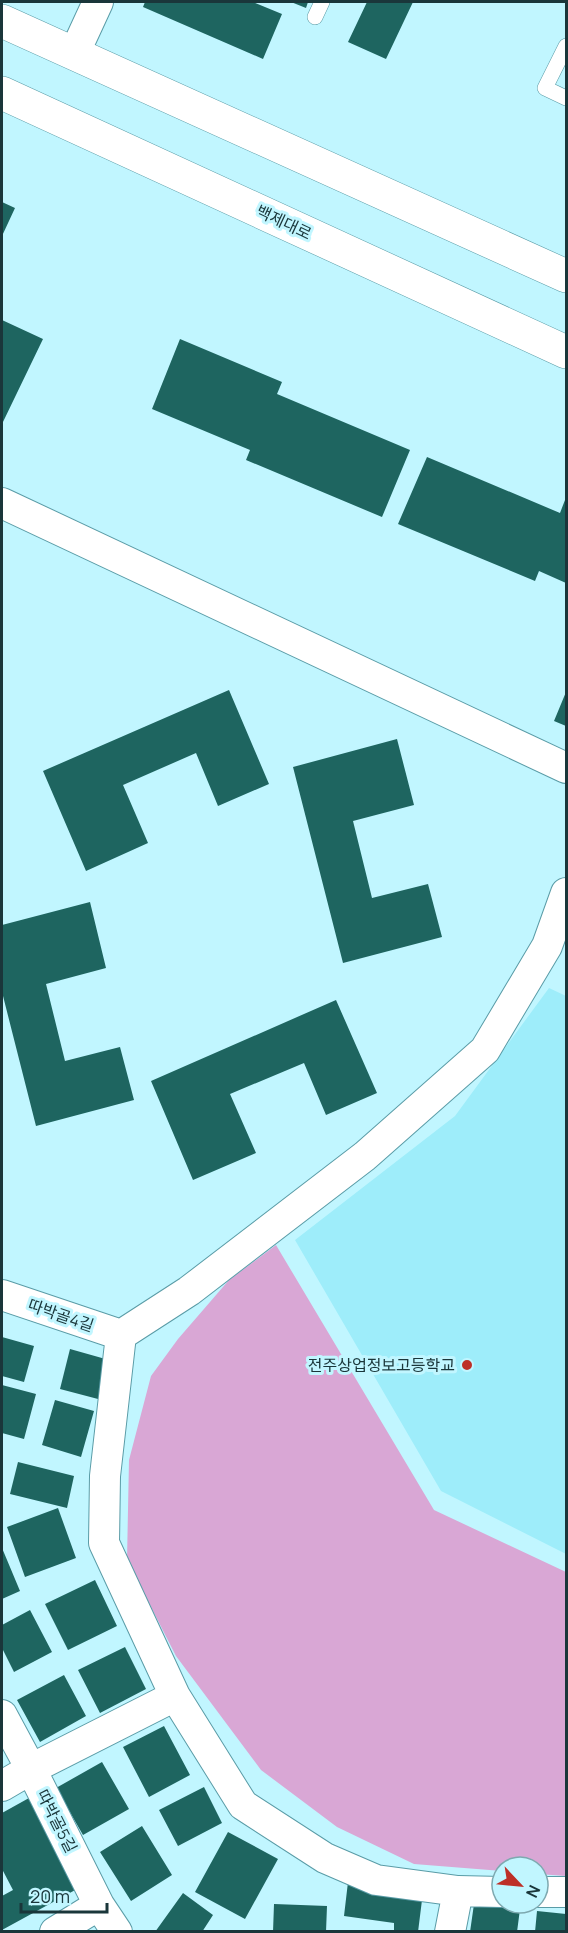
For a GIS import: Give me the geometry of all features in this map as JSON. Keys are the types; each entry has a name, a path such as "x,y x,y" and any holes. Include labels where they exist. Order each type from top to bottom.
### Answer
{"street":[{"path":"74,54 98,2"},
{"path":"2,21 567,276"},
{"name":"백제대로","path":"2,93 567,351"},
{"path":"2,503 567,768"},
{"path":"490,1892 458,1891 376,1880 325,1858 243,1805 175,1696 104,1543 105,1476 121,1335 189,1292 356,1163 485,1050 557,950 567,893"},
{"name":"따박골4길","path":"2,1295 121,1335"},
{"path":"31,1769 175,1696"},
{"name":"따박골5길","path":"2,1715 99,1905 117,1932"},
{"name":"따박골5길","path":"2,1786 31,1769"},
{"path":"450,1932 458,1891"},
{"path":"550,1892 567,1892"},
{"path":"55,1932 99,1905"}],"lane":[{"path":"315,17 322,2"},
{"path":"567,46 545,88 567,98"}],"shaded area":[{"name":"전주상업정보고등학교","path":"549,988 566,996 566,1554 441,1491 295,1240 455,1116"},
{"path":"276,1245 434,1510 566,1572 566,1876 550,1875 550,1855 490,1855 490,1870 414,1864 337,1827 261,1770 176,1656 127,1560 129,1460 151,1376 178,1339 229,1280"}],"building":[{"path":"145,2 253,2 282,14 263,59 143,7"},
{"path":"291,2 308,2 306,8"},
{"path":"367,2 413,2 386,59 348,42"},
{"path":"2,202 15,208 2,236"},
{"path":"2,320 43,339 2,424"},
{"path":"180,339 282,382 277,394 410,450 382,517 246,460 250,450 152,409"},
{"path":"427,457 560,513 565,500 566,583 539,571 535,581 398,524"},
{"path":"229,690 269,784 218,806 196,753 123,785 148,843 86,871 43,771"},
{"path":"566,692 566,726 554,721"},
{"path":"397,739 414,805 353,821 372,898 428,884 442,937 343,963 293,767"},
{"path":"90,902 106,968 46,984 65,1061 120,1047 134,1100 36,1126 2,992 2,925"},
{"path":"336,1000 377,1093 326,1115 304,1063 230,1094 256,1153 193,1180 151,1081"},
{"path":"2,1337 34,1346 24,1382 2,1376"},
{"path":"70,1349 109,1360 98,1399 60,1389"},
{"path":"2,1385 36,1394 24,1439 2,1433"},
{"path":"55,1400 94,1411 81,1457 42,1445"},
{"path":"18,1462 74,1476 67,1508 10,1494"},
{"path":"58,1508 76,1558 25,1577 7,1527"},
{"path":"2,1548 20,1591 2,1599"},
{"path":"95,1580 117,1626 68,1650 45,1604"},
{"path":"30,1610 52,1652 14,1672 2,1648 2,1625"},
{"path":"125,1647 146,1689 100,1713 78,1670"},
{"path":"64,1675 86,1716 40,1742 17,1700"},
{"path":"164,1726 190,1775 149,1797 123,1747"},
{"path":"102,1762 129,1809 83,1835 56,1788"},
{"path":"204,1787 222,1823 178,1846 159,1810"},
{"path":"29,1798 77,1889 2,1930 2,1896 13,1890 2,1869 2,1813"},
{"path":"142,1826 172,1875 131,1901 100,1852"},
{"path":"228,1832 278,1859 245,1919 195,1892"},
{"path":"348,1882 423,1892 418,1932 394,1932 394,1923 344,1916"},
{"path":"183,1893 213,1915 202,1932 155,1932"},
{"path":"274,1904 327,1906 326,1932 273,1932"},
{"path":"474,1904 490,1906 490,1915 519,1915 517,1932 470,1932"},
{"path":"550,1912 566,1914 566,1932 535,1932 537,1915 550,1915"}],"place":[{"name":"전주상업정보고등학교","path":"467,1365"}]}
